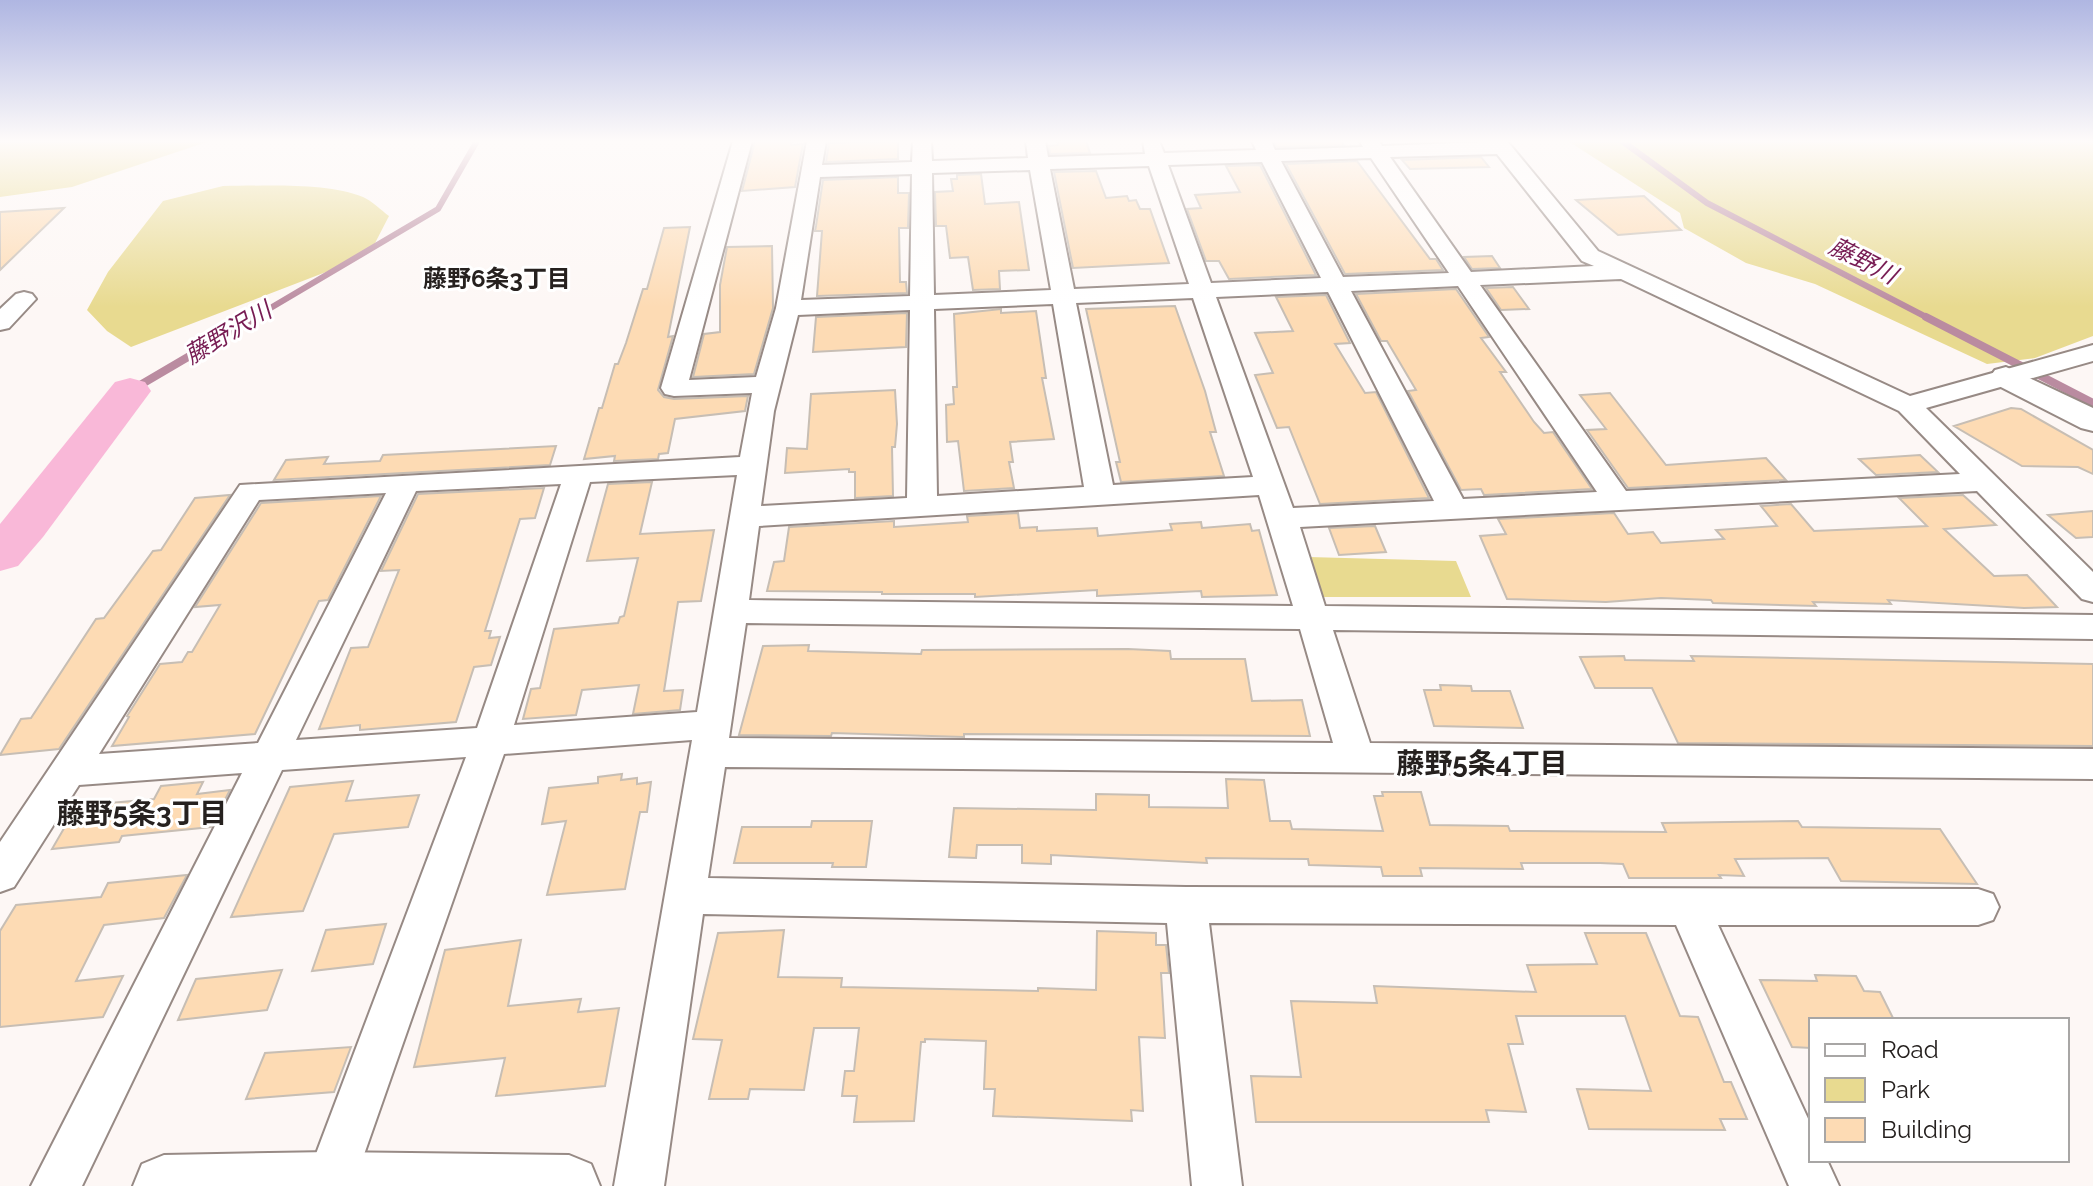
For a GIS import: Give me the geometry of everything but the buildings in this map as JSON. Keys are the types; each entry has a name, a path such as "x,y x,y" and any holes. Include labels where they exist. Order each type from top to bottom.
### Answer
{"street":[{"path":"728,196 674,388 769,384"},
{"path":"639,1186 733,611 755,465 758,424 788,308 806,196"},
{"path":"922,196 922,505"},
{"path":"1045,196 1100,495"},
{"path":"1169,196 1282,518 1356,758"},
{"path":"1290,196 1453,509"},
{"path":"1409,196 1618,501"},
{"path":"1542,196 1590,256 1908,405 2093,591"},
{"path":"788,308 1623,272"},
{"path":"0,323 24,299"},
{"path":"1908,405 2093,353"},
{"path":"2046,367 2093,390"},
{"path":"2006,377 2093,421"},
{"path":"0,875 250,491 755,465"},
{"path":"330,1183 490,742 579,473"},
{"path":"56,1186 266,758 406,482"},
{"path":"1282,518 1985,482"},
{"path":"746,517 1270,485"},
{"path":"733,611 2093,627"},
{"path":"66,771 490,742 711,739 1356,758 2093,764"},
{"path":"684,896 1186,905 1978,907"},
{"path":"1186,905 1217,1186"},
{"path":"1689,906 1814,1186"},
{"path":"164,1186 330,1183 569,1186"}],"green space":[{"path":"182,196 361,196 389,216 373,247 339,267 131,347 107,331 87,310 108,272 163,201"},
{"path":"1654,196 2093,196 2093,336 2035,358 1987,364 1815,284 1746,263 1684,228 1680,213"},
{"path":"1308,557 1456,561 1471,597 1323,597"}],"waterway":[{"name":"藤野沢川","path":"252,319 438,209 445,196"},
{"name":"藤野川","path":"1698,196 1930,319"},
{"name":"藤野沢川","path":"130,391 256,317"},
{"name":"藤野川","path":"1926,317 2093,403"},
{"name":"藤野沢川","path":"0,554 26,526 130,391"}],"district":[{"name":"藤野6条3丁目","path":"497,279"},
{"name":"藤野5条4丁目","path":"1482,763"},
{"name":"藤野5条3丁目","path":"142,813"}]}
